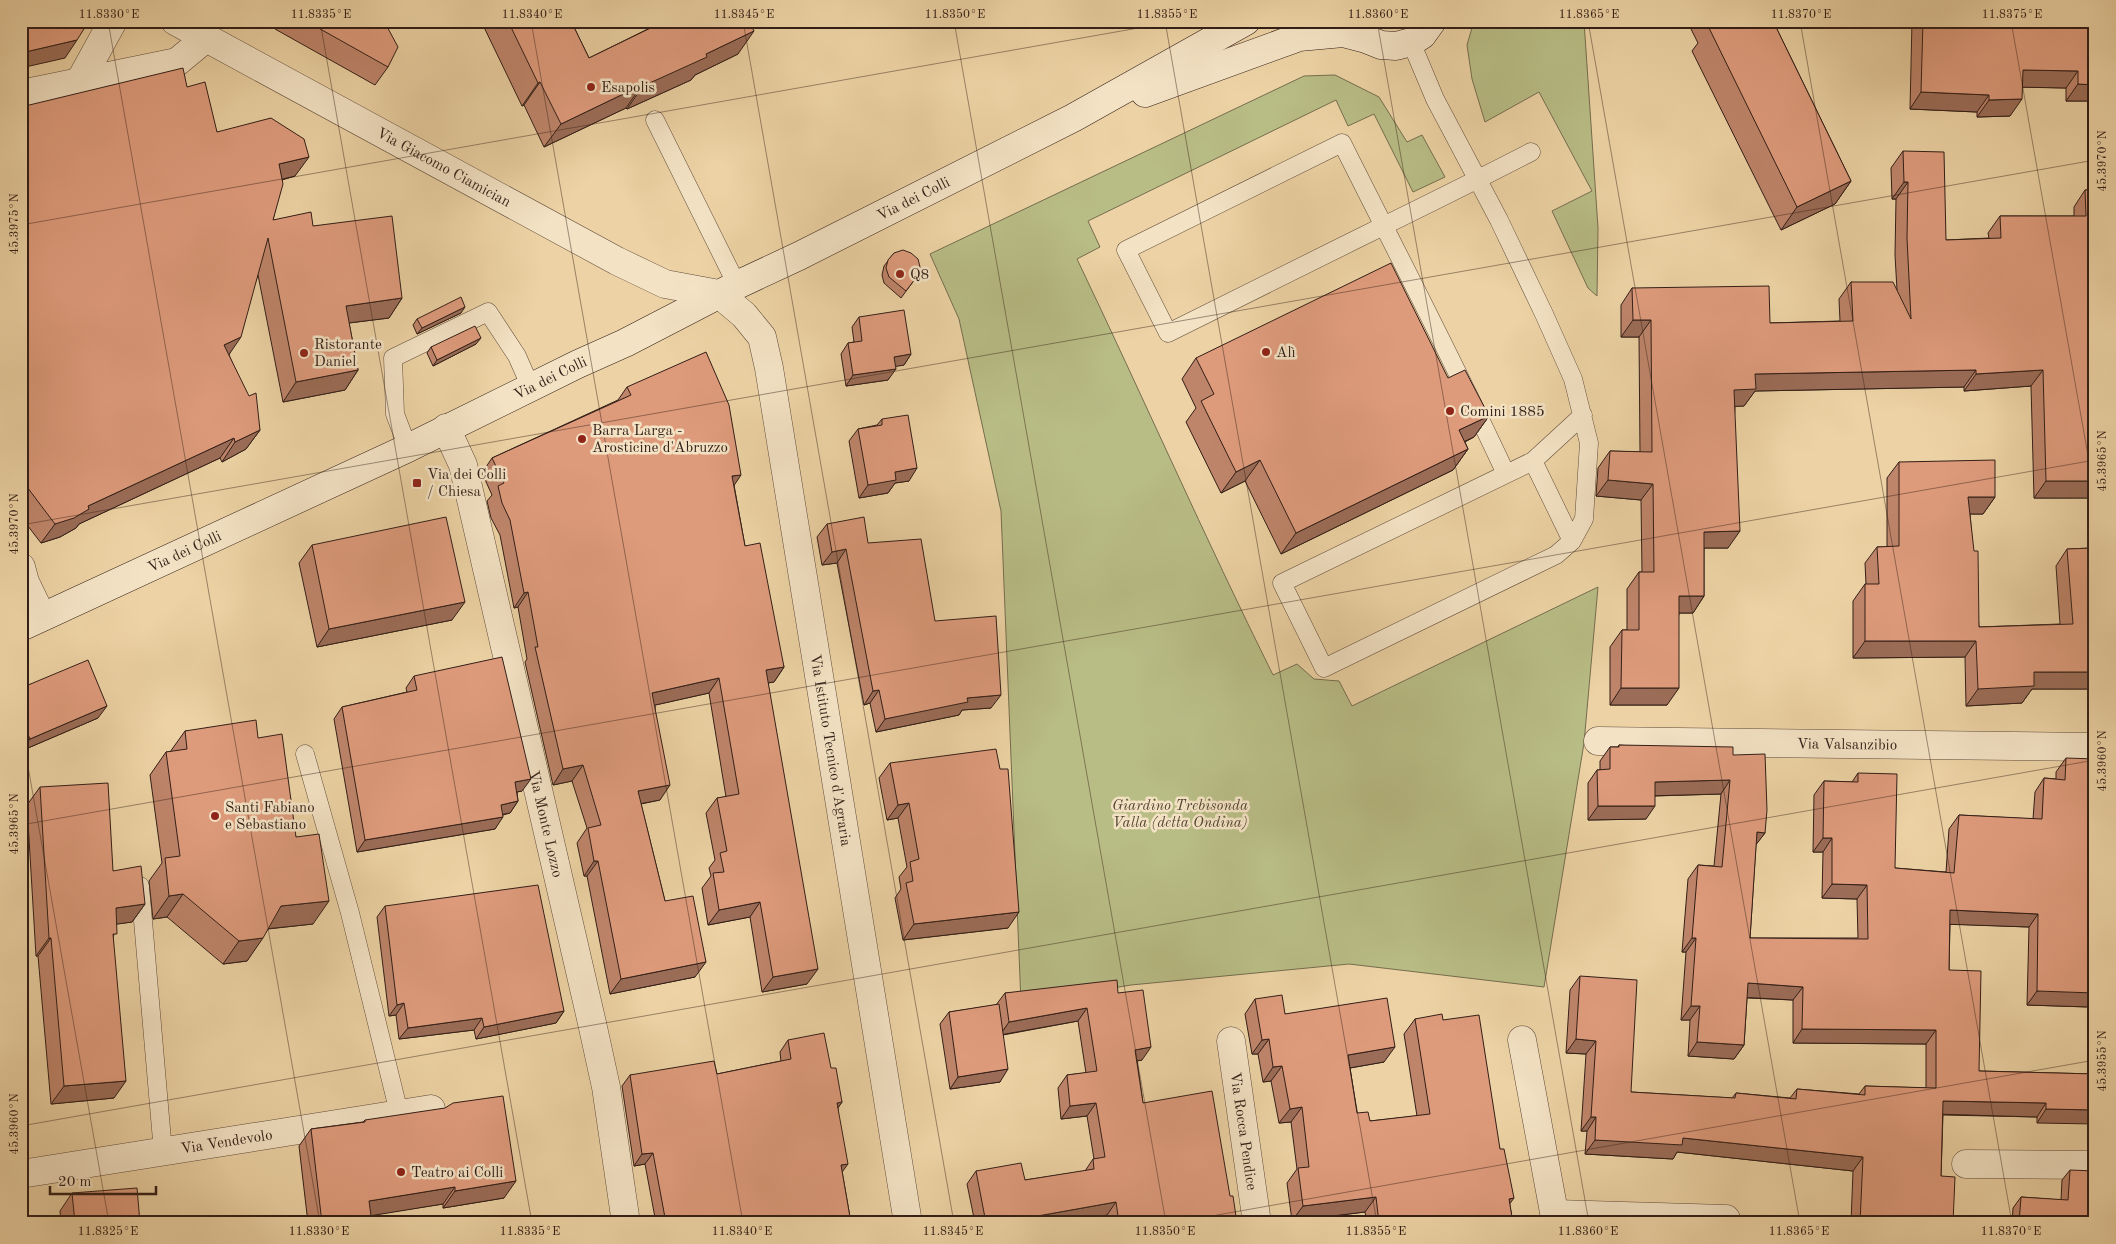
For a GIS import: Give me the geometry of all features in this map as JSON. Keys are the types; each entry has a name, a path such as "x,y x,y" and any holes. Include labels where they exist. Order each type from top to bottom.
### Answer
{"street":[{"path":"80,81 113,21"},
{"name":"Via Giacomo Ciamician","path":"175,21 617,261 664,284 728,289"},
{"name":"Via dei Colli","path":"32,622 408,448 625,343 728,289 799,256 1074,118 1246,21"},
{"path":"1411,42 1422,35 1432,21"},
{"name":"Via dei Colli","path":"1074,118 1298,37 1359,30 1381,45 1396,46 1411,42"},
{"path":"21,94 177,62 206,38"},
{"name":"Via Istituto Tecnico d'Agraria","path":"728,289 762,337 769,368 908,1223"},
{"name":"Via Monte Lozzo","path":"446,428 464,465 592,1023 606,1087 626,1223"},
{"path":"21,567 32,622"},
{"name":"Via Valsanzibio","path":"1598,741 2095,747"},
{"path":"1522,1040 1555,1218 1726,1219"},
{"name":"Via Rocca Pendice","path":"1232,1041 1257,1223"},
{"name":"Via Vendevolo","path":"21,1174 431,1109"},
{"path":"1966,1164 2095,1165"}],"lane":[{"path":"1411,42 1435,99 1544,314 1573,379 1583,415 1589,443 1584,519 1572,541 1556,556 1324,668 1282,583 1533,461 1583,415"},
{"path":"655,120 728,289"},
{"path":"1506,474 1456,368 1384,226 1342,142 1126,250 1168,333 1384,226 1531,152"},
{"path":"408,448 395,414 393,358 488,312 517,356 531,388"},
{"path":"1533,461 1572,541"},
{"path":"305,754 350,913 399,1113"},
{"path":"139,883 163,1152"}],"green space":[{"path":"1474,21 1584,21 1598,228 1597,296 1588,288 1552,211 1592,191 1539,92 1485,122 1472,79 1467,45"},
{"name":"Giardino Trebisonda Valla (detta Ondina)","path":"1335,75 1379,97 1407,142 1422,135 1445,177 1413,192 1374,114 1348,126 1336,100 1088,221 1100,247 1077,259 1273,675 1297,664 1314,679 1339,681 1352,706 1598,587 1584,743 1544,987 1349,964 1131,985 1021,1003 1001,511 959,319 930,254 1304,76"}],"building":[{"path":"21,21 89,21 77,40 21,53"},
{"path":"306,21 384,21 398,47 388,67"},
{"name":"Esapolis","path":"508,21 571,21 589,58 665,21 749,21 754,31 706,54 707,57 642,85 561,124 540,82 538,83"},
{"path":"1715,21 1773,21 1851,181 1797,207 1709,28 1716,24"},
{"path":"1923,21 2095,21 2095,85 2078,84 2078,71 2023,70 2022,99 1989,100 1989,95 1921,92"},
{"path":"183,68 187,87 205,82 217,132 271,118 304,139 309,157 279,164 283,184 273,220 311,212 313,226 392,216 402,298 346,306 358,370 296,382 268,238 241,337 224,345 249,396 256,393 260,430 235,442 234,438 88,506 89,509 74,518 55,524 21,479 21,107"},
{"path":"1903,151 1944,152 1946,240 2001,238 2000,216 2086,216 2085,190 2095,190 2095,481 2046,481 2043,370 1976,374 1976,370 1755,374 1756,389 1734,390 1740,531 1704,532 1704,596 1679,596 1679,688 1621,688 1622,630 1639,630 1639,572 1654,572 1653,484 1608,480 1610,451 1652,452 1651,320 1633,320 1632,288 1769,286 1770,323 1853,321 1851,282 1893,282 1911,319 1907,238 1908,182 1904,182"},
{"path":"903,250 911,253 918,259 920,267 918,275 906,291 889,277 886,268 888,260 894,253"},
{"path":"1391,263 1448,378 1465,370 1489,416 1459,430 1468,449 1296,533 1260,460 1236,472 1201,401 1214,394 1196,358"},
{"path":"461,297 465,307 422,328 417,319"},
{"path":"904,310 911,354 894,357 896,369 853,375 848,343 862,341 859,317"},
{"path":"475,326 481,338 437,360 431,347"},
{"path":"706,352 729,405 741,475 732,476 745,546 760,543 784,667 766,670 818,969 773,977 760,902 719,910 713,873 724,872 720,853 727,851 717,798 739,794 719,678 652,693 670,785 638,791 665,901 693,896 706,962 621,979 598,861 594,861 588,828 601,825 583,765 563,769 535,647 538,647 528,592 524,593 510,520 502,503 498,486 504,483 492,458 631,395 627,387"},
{"path":"908,415 917,468 895,472 896,480 868,485 858,429 882,425 882,419"},
{"path":"1995,460 1995,497 1968,497 1974,551 1978,551 1979,627 2073,624 2067,549 2095,548 2095,672 2034,672 2034,686 1978,689 1976,641 1865,641 1865,584 1879,584 1877,547 1899,546 1899,462"},
{"path":"446,517 465,602 329,629 312,545"},
{"path":"864,517 868,543 921,539 935,621 996,616 1001,695 967,698 968,702 885,719 879,690 873,691 846,549 832,552 827,524"},
{"path":"502,657 531,779 515,782 518,801 501,805 503,817 365,840 342,707 417,690 414,676"},
{"path":"88,660 107,706 30,739 21,718 21,688"},
{"name":"Santi Fabiano e Sebastiano","path":"256,720 258,738 282,734 296,837 319,834 329,901 281,906 263,938 239,941 183,894 169,896 165,858 180,856 166,752 187,749 185,731"},
{"path":"1619,745 1733,747 1733,755 1765,754 1767,810 1765,833 1757,832 1750,938 1868,939 1867,885 1832,884 1832,838 1823,838 1824,781 1858,782 1858,773 1897,774 1895,868 1954,873 1959,815 2042,819 2044,778 2065,780 2066,758 2095,759 2095,993 2037,991 2038,914 1950,910 1949,970 1981,971 1979,1071 2095,1074 2095,1110 2046,1109 2046,1103 1943,1101 1941,1176 1955,1177 1953,1223 1860,1223 1863,1157 1683,1138 1682,1145 1595,1140 1596,1117 1591,1117 1596,1041 1576,1039 1580,976 1637,980 1631,1092 1735,1098 1736,1093 1796,1099 1797,1089 1865,1095 1865,1086 1936,1088 1936,1030 1802,1029 1803,987 1748,983 1744,1045 1697,1042 1700,1006 1691,1006 1696,938 1692,938 1698,865 1722,867 1730,780 1655,782 1655,806 1598,806 1597,770 1610,769 1610,747 1619,747"},
{"path":"996,749 1000,769 1008,769 1019,912 914,924 906,883 913,881 910,862 919,859 909,803 898,805 890,763"},
{"path":"108,783 113,871 141,866 145,904 116,908 117,934 113,934 126,1081 64,1086 51,938 49,938 40,787"},
{"path":"538,885 564,1011 484,1027 482,1018 408,1028 404,1003 397,1005 385,906"},
{"path":"1117,980 1118,993 1143,990 1151,1047 1135,1050 1143,1103 1212,1091 1230,1196 1233,1196 1237,1223 1119,1223 1116,1202 1032,1217 1032,1219 1014,1223 986,1223 976,1171 1021,1163 1025,1180 1094,1169 1093,1159 1105,1157 1096,1103 1070,1106 1067,1075 1097,1071 1087,1008 1009,1022 1005,993"},
{"path":"1282,995 1285,1014 1387,998 1395,1047 1348,1055 1357,1113 1368,1112 1370,1121 1430,1114 1415,1019 1442,1014 1443,1020 1479,1015 1500,1149 1504,1149 1514,1198 1509,1199 1513,1223 1460,1223 1460,1221 1449,1223 1379,1223 1376,1197 1303,1206 1298,1168 1309,1167 1302,1107 1290,1109 1282,1066 1273,1067 1269,1039 1262,1040 1255,999"},
{"path":"999,1004 1008,1069 958,1077 949,1012"},
{"path":"824,1033 831,1068 836,1068 842,1102 837,1103 848,1164 841,1165 851,1223 666,1223 653,1153 642,1154 630,1075 714,1061 717,1074 791,1059 788,1040"},
{"name":"Teatro ai Colli","path":"503,1096 516,1181 455,1191 455,1187 369,1201 372,1223 322,1223 311,1129 365,1122 365,1120 445,1108 453,1103"},
{"path":"2070,1170 2095,1171 2095,1223 2019,1223 2021,1197 2068,1200"},
{"path":"137,1188 140,1223 75,1223 72,1193"}],"place":[{"name":"Esapolis","path":"591,87"},
{"name":"Q8","path":"900,274"},
{"name":"Alì","path":"1266,352"},
{"name":"Ristorante Daniel","path":"304,353"},
{"name":"Comini 1885","path":"1450,411"},
{"name":"Barra Larga - Arosticine d'Abruzzo","path":"582,439"},
{"name":"Via dei Colli / Chiesa","path":"417,483"},
{"name":"Santi Fabiano e Sebastiano","path":"215,816"},
{"name":"Teatro ai Colli","path":"401,1172"}]}
